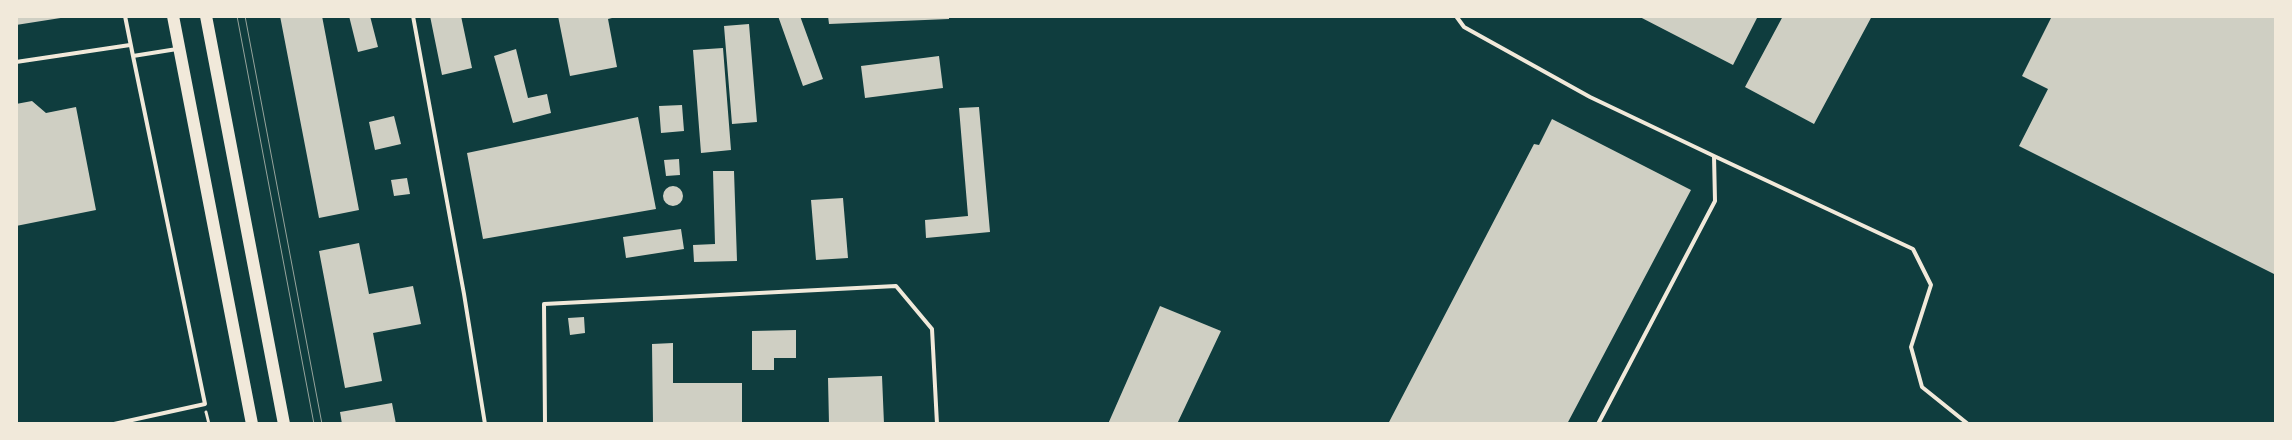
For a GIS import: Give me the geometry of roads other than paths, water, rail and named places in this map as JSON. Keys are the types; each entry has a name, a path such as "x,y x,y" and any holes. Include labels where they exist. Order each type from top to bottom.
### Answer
{"main road":[{"path":"173,16 252,424"},
{"path":"206,16 284,424"}],"lane":[{"path":"114,424 135,422 205,404 125,16"},
{"path":"413,16 464,294 485,424"},
{"path":"1456,16 1464,27 1590,97 1913,249 1931,285 1911,347 1922,387 1968,424"},
{"path":"16,62 130,45"},
{"path":"133,56 179,48"},
{"path":"1598,424 1715,201 1714,156"},
{"path":"545,424 544,304 896,286 932,329 937,424"}],"tram line":[{"path":"237,16 314,424"},
{"path":"245,16 322,424"}]}
